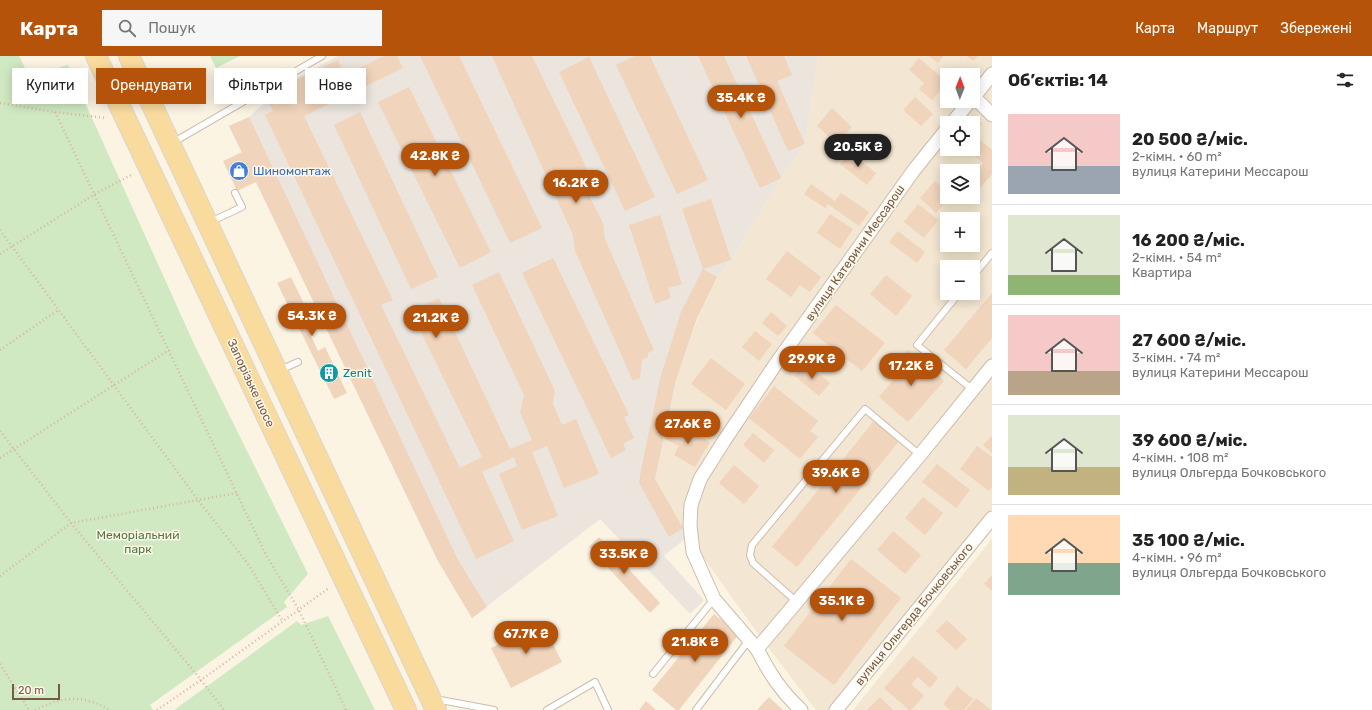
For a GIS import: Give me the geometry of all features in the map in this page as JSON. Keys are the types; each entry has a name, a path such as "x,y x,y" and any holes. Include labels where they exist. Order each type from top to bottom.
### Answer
{"main road":[{"name":"Запорізьке шосе","path":"96,56 406,710"},
{"path":"129,56 433,704"}],"street":[{"path":"980,89 992,74"},
{"path":"980,105 992,114"},
{"path":"958,116 964,108"},
{"name":"вулиця Катерини Мессарош","path":"753,644 714,599 693,552 690,526 691,505 700,479 775,365 914,170 940,138"},
{"path":"801,710 786,695 770,675 753,644 797,602 992,366"},
{"name":"вулиця Ольгерда Бочковського","path":"836,710 992,518"}],"lane":[{"path":"169,144 322,56"},
{"path":"207,224 242,207 235,193"},
{"path":"980,268 992,253"},
{"path":"954,300 917,345 972,389"},
{"path":"276,371 298,362"},
{"path":"797,602 753,563 750,555 752,545 865,410 920,455"},
{"path":"653,674 714,599"},
{"path":"696,710 753,644"},
{"path":"547,710 595,682 608,710"},
{"path":"433,704 494,710"}],"path":[{"path":"0,103 55,112 108,118"},
{"path":"55,112 266,555 299,610 346,710"},
{"path":"0,254 94,194 134,173"},
{"path":"0,230 198,500 248,564 283,622"},
{"path":"0,350 58,310"},
{"path":"0,458 169,350"},
{"path":"0,431 71,523 202,680 224,710"},
{"path":"0,576 71,523 237,493"},
{"path":"158,710 283,622 328,588"},
{"path":"0,664 30,710"},
{"path":"35,710 50,702 71,698 92,702 110,710"}],"shaded area":[{"path":"338,56 818,56 805,144 781,178 731,260 717,277 697,318 675,383 655,479 688,536 664,556 704,600 690,614 600,519 472,618 438,561 229,126 249,117 263,104 297,104 297,78 305,74 305,104 366,104 366,68 316,68"},
{"path":"818,56 992,56 992,509 829,710 816,710 756,631 688,536 655,479 675,383 700,312 717,277 731,260 781,178 805,144"},
{"path":"992,539 992,710 853,710"}],"green space":[{"name":"Меморіальний парк","path":"0,56 19,56 25,68 12,68 12,104 86,104 195,346 308,574 284,602 287,607 150,705 153,710 0,710"},
{"path":"210,56 240,56 216,68"},
{"name":"Меморіальний парк","path":"68,65 69,68 57,68"},
{"path":"328,616 375,710 174,710 297,621 301,625"}],"building":[{"path":"384,56 397,56 403,68 366,86 366,68 359,68"},
{"path":"420,56 459,56 542,228 510,243"},
{"path":"492,56 532,56 589,173 580,177 603,223 605,239 654,350 648,353 648,357 642,360 640,378 633,381 575,251 573,235"},
{"path":"635,56 650,56 708,180 677,194 616,65"},
{"path":"698,56 724,56 781,178 760,188"},
{"path":"746,56 784,56 792,75 777,81 805,144 788,151"},
{"path":"929,56 943,56 938,63"},
{"path":"967,56 978,56 973,61"},
{"path":"589,57 655,197 625,211 559,72"},
{"path":"919,58 940,76 940,90 932,100 919,89 924,83 909,70"},
{"path":"338,60 342,68 321,68"},
{"path":"305,76 305,104 329,104 304,116 393,300 381,305 460,468 482,457 416,322 416,309 439,298 510,449 532,440 520,412 524,395 472,285 499,272 555,391 553,404 562,425 576,419 599,474 564,488 547,446 532,452 558,516 522,530 499,474 517,466 514,457 482,472 514,541 476,559 265,115 273,111 270,104 297,104 297,79"},
{"path":"409,87 491,252 460,268 378,102"},
{"path":"915,97 933,114 921,126 903,110"},
{"path":"832,108 852,127 837,144 817,126"},
{"path":"360,112 438,277 411,289 334,125"},
{"path":"249,117 458,560 487,607 472,618 438,561 256,182 237,191 223,161 242,152 229,126"},
{"path":"980,140 992,150 992,174 980,188 980,167 983,163 974,156 980,156"},
{"path":"850,152 876,173 867,185 840,164"},
{"path":"935,181 940,186 940,204 944,204 936,213 920,198"},
{"path":"811,184 835,201 841,193 869,212 859,226 828,204 825,208 804,194"},
{"path":"711,199 731,260 703,269 682,209"},
{"path":"918,204 938,220 924,238 904,222"},
{"path":"830,214 853,229 840,249 817,233"},
{"path":"660,215 682,284 668,288 671,298 655,304 629,225"},
{"path":"898,231 925,252 917,263 889,242"},
{"path":"787,251 821,277 810,292 800,285 791,297 766,279"},
{"path":"553,258 629,415 624,417 634,438 623,444 626,450 611,458 522,273"},
{"path":"703,269 717,277 697,318 675,383 655,479 683,528 669,537 639,483 660,379 681,312"},
{"path":"886,275 912,296 896,316 870,294"},
{"path":"291,277 313,322 306,325 318,351 325,347 347,393 334,399 277,283"},
{"path":"992,293 992,338 966,369 944,350"},
{"path":"836,305 885,343 862,371 813,333"},
{"path":"771,312 787,326 778,336 762,323"},
{"path":"755,331 772,344 759,361 742,347"},
{"path":"908,350 944,381 908,422 879,397 902,370 895,365"},
{"path":"711,358 745,384 726,410 691,384"},
{"path":"805,363 830,383 819,396 795,376"},
{"path":"774,386 818,421 810,431 818,437 800,459 749,418"},
{"path":"874,421 899,441 797,567 772,547"},
{"path":"671,426 685,434 688,430 710,442 695,467 674,455 679,446 664,438"},
{"path":"753,433 774,450 764,463 743,445"},
{"path":"992,436 992,453 983,445"},
{"path":"977,446 992,457 992,487 989,491 960,469"},
{"path":"937,464 970,490 956,508 922,482"},
{"path":"734,465 759,486 744,504 719,483"},
{"path":"923,497 943,513 925,535 905,518"},
{"path":"893,531 921,555 905,574 877,550"},
{"path":"599,537 660,603 650,613 589,547"},
{"path":"851,559 901,598 834,685 784,646"},
{"path":"992,575 992,591 984,584"},
{"path":"714,614 739,634 679,710 676,710 652,690"},
{"path":"947,620 967,639 956,650 936,631"},
{"path":"542,623 562,662 511,688 491,648"},
{"path":"913,656 938,678 930,688 918,677 911,684 924,696 911,710 909,710 884,688"},
{"path":"957,686 973,699 964,710 950,710 943,704"},
{"path":"769,697 783,710 757,710"},
{"path":"880,697 893,710 867,710"},
{"path":"976,698 991,710 966,710"},
{"path":"646,701 656,710 639,710"}],"place":[{"name":"Шиномонтаж","path":"239,171"},
{"name":"Zenit","path":"329,373"}]}
